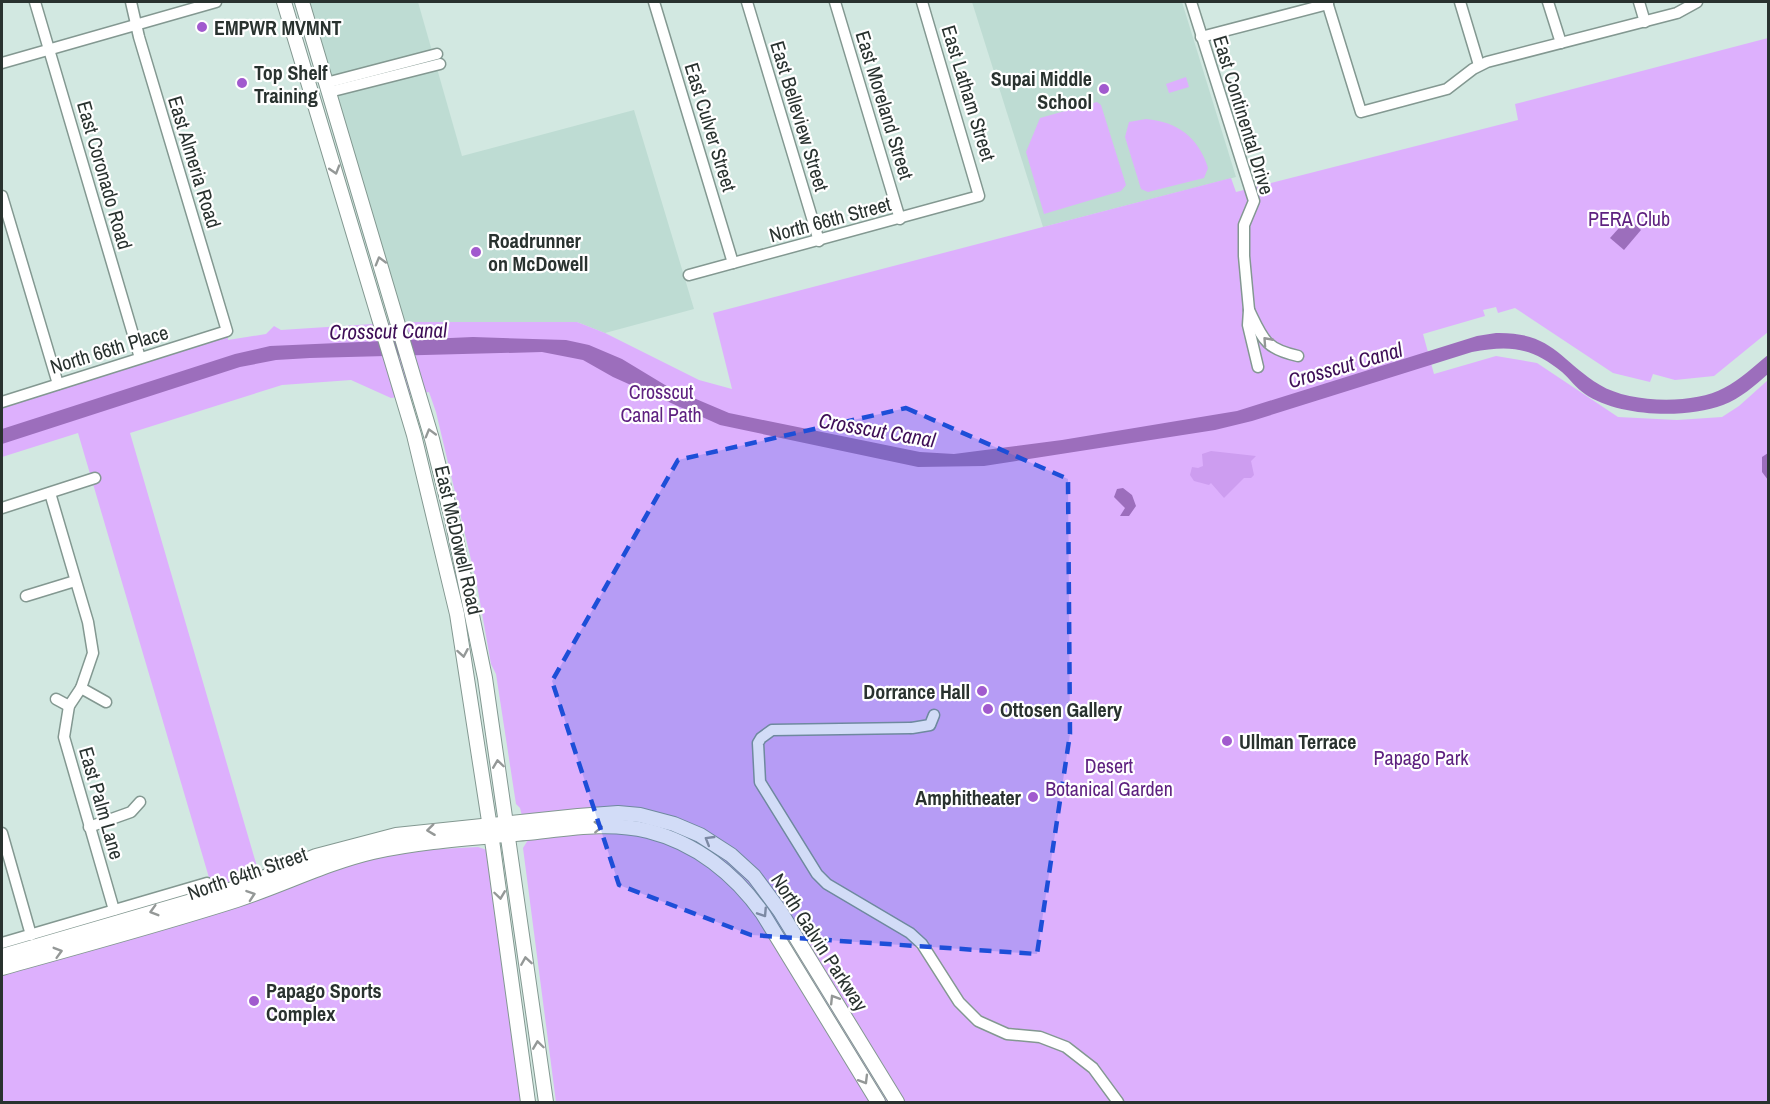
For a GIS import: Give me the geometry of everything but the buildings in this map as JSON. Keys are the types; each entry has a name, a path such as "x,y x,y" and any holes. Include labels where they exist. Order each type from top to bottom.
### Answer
{"main road":[{"name":"East McDowell Road","path":"284,2 414,435 448,575 472,702 528,1102"},
{"name":"East McDowell Road","path":"302,2 403,339 448,503 480,649 546,1102"},
{"path":"318,114 334,109"},
{"path":"448,503 451,548 448,575 460,589 466,617 480,649"},
{"name":"North Galvin Parkway","path":"508,829 629,814 664,821 688,829 731,855 754,876 776,905 897,1102"},
{"name":"North Galvin Parkway","path":"508,829 605,826 633,828 671,839 711,860 733,878 763,914 878,1102"},
{"name":"North 64th Street","path":"2,956 254,882 396,835 508,829"},
{"name":"North 64th Street","path":"2,968 234,901 328,859"}],"street":[{"name":"East Coronado Road","path":"35,2 140,358"},
{"name":"East Almeria Road","path":"131,2 227,332"},
{"path":"2,63 216,2"},
{"name":"East Culver Street","path":"654,2 733,263"},
{"name":"East Belleview Street","path":"747,2 819,241"},
{"name":"East Moreland Street","path":"835,2 900,219"},
{"name":"East Latham Street","path":"922,2 979,196"},
{"name":"East Continental Drive","path":"1191,2 1251,193 1253,207 1244,225 1244,239 1248,325 1258,367"},
{"path":"1460,2 1479,65"},
{"path":"1548,2 1561,43"},
{"path":"1639,2 1644,22"},
{"path":"1201,36 1328,3 1361,112 1447,89 1479,65 1683,11 1697,2"},
{"path":"327,88 439,59"},
{"path":"2,196 58,384"},
{"name":"North 66th Street","path":"689,274 819,241 979,196"},
{"name":"East Continental Drive","path":"1249,310 1268,345 1278,351 1298,356"},
{"name":"North 66th Place","path":"2,402 227,332"},
{"path":"2,508 95,478"},
{"name":"East Palm Lane","path":"50,493 92,637 93,653 81,688 69,706 64,737 114,910"},
{"path":"26,596 75,581"},
{"path":"81,688 106,702"},
{"path":"56,699 69,706"},
{"path":"934,715 930,725 911,728 780,728 768,732 761,738 758,747 760,782 817,874 844,896 889,921 922,944 959,1002 978,1021 1001,1032 1040,1037 1066,1047 1093,1068 1118,1102"},
{"path":"89,827 131,812 140,802"},
{"path":"2,833 31,935"},
{"name":"North 64th Street","path":"2,943 207,883 210,895"}],"highlighted area":[{"path":"906,408 1068,479 1070,734 1037,954 751,935 619,885 552,681 678,460"}],"shaded area":[{"path":"310,2 418,2 462,156 634,110 694,309 605,333 577,322 403,322"},
{"name":"Supai Middle School","path":"972,2 1182,2 1236,177 1043,227"},
{"path":"1628,218 1641,230 1624,250 1610,238"},
{"path":"1496,333 1515,334 1543,342 1600,385 1612,391 1644,398 1679,399 1711,393 1736,381 1768,355 1768,374 1741,395 1723,405 1690,412 1652,413 1633,411 1599,402 1582,392 1551,364 1530,353 1509,349 1486,350 1472,352 1252,421 1215,430 984,466 918,467 720,425 613,377 583,360 542,352 310,358 276,360 240,367 2,444 2,429 235,354 270,346 473,337 566,340 589,345 622,359 670,388 729,413 920,452 954,454 1062,440 1237,411 1477,336"},
{"path":"1211,451 1256,456 1251,461 1254,475 1251,478 1244,478 1224,498 1211,483 1209,485 1194,481 1190,475 1192,467 1203,466 1202,454"},
{"path":"1768,453 1768,480 1762,472 1762,457"},
{"path":"1123,488 1132,495 1136,506 1129,516 1120,516 1125,508 1114,497 1117,489"}],"green space":[{"name":"Papago Park","path":"1768,38 1768,332 1714,376 1675,380 1653,374 1650,382 1613,373 1515,308 1498,313 1496,307 1483,310 1485,316 1423,334 1434,374 1496,356 1537,363 1618,417 1677,420 1722,417 1739,406 1768,380 1768,1102 556,1102 523,848 528,840 520,808 516,804 496,674 491,664 477,585 436,412 429,392 391,398 351,380 282,385 130,433 258,870 261,897 334,868 402,851 478,847 487,850 521,1102 2,1102 2,973 185,920 210,881 78,433 2,457 2,402 227,331 228,340 266,334 274,326 281,330 403,322 577,322 605,333 699,380 732,389 713,313 1231,178 1236,192 1518,120 1515,104"},
{"path":"1186,77 1189,87 1169,93 1166,84"},
{"path":"1097,102 1101,105 1126,185 1121,191 1044,214 1026,152 1040,118"},
{"path":"1146,119 1177,128 1192,140 1199,148 1208,168 1204,178 1148,192 1141,189 1125,137 1129,122"}],"place":[{"name":"EMPWR MVMNT","path":"202,27"},
{"name":"Top Shelf Training","path":"242,83"},
{"name":"Supai Middle School","path":"1104,89"},
{"name":"Roadrunner on McDowell","path":"476,252"},
{"name":"Dorrance Hall","path":"982,691"},
{"name":"Ottosen Gallery","path":"988,709"},
{"name":"Ullman Terrace","path":"1227,741"},
{"name":"Amphitheater","path":"1033,797"},
{"name":"Papago Sports Complex","path":"254,1001"}],"park label":[{"name":"PERA Club","path":"1629,218"},
{"name":"Crosscut Canal Path","path":"661,402"},
{"name":"Desert Botanical Garden","path":"1109,776"}],"water label":[{"name":"Crosscut Canal","path":"388,331"},
{"name":"Crosscut Canal","path":"1345,365"},
{"name":"Crosscut Canal","path":"877,430"}]}
